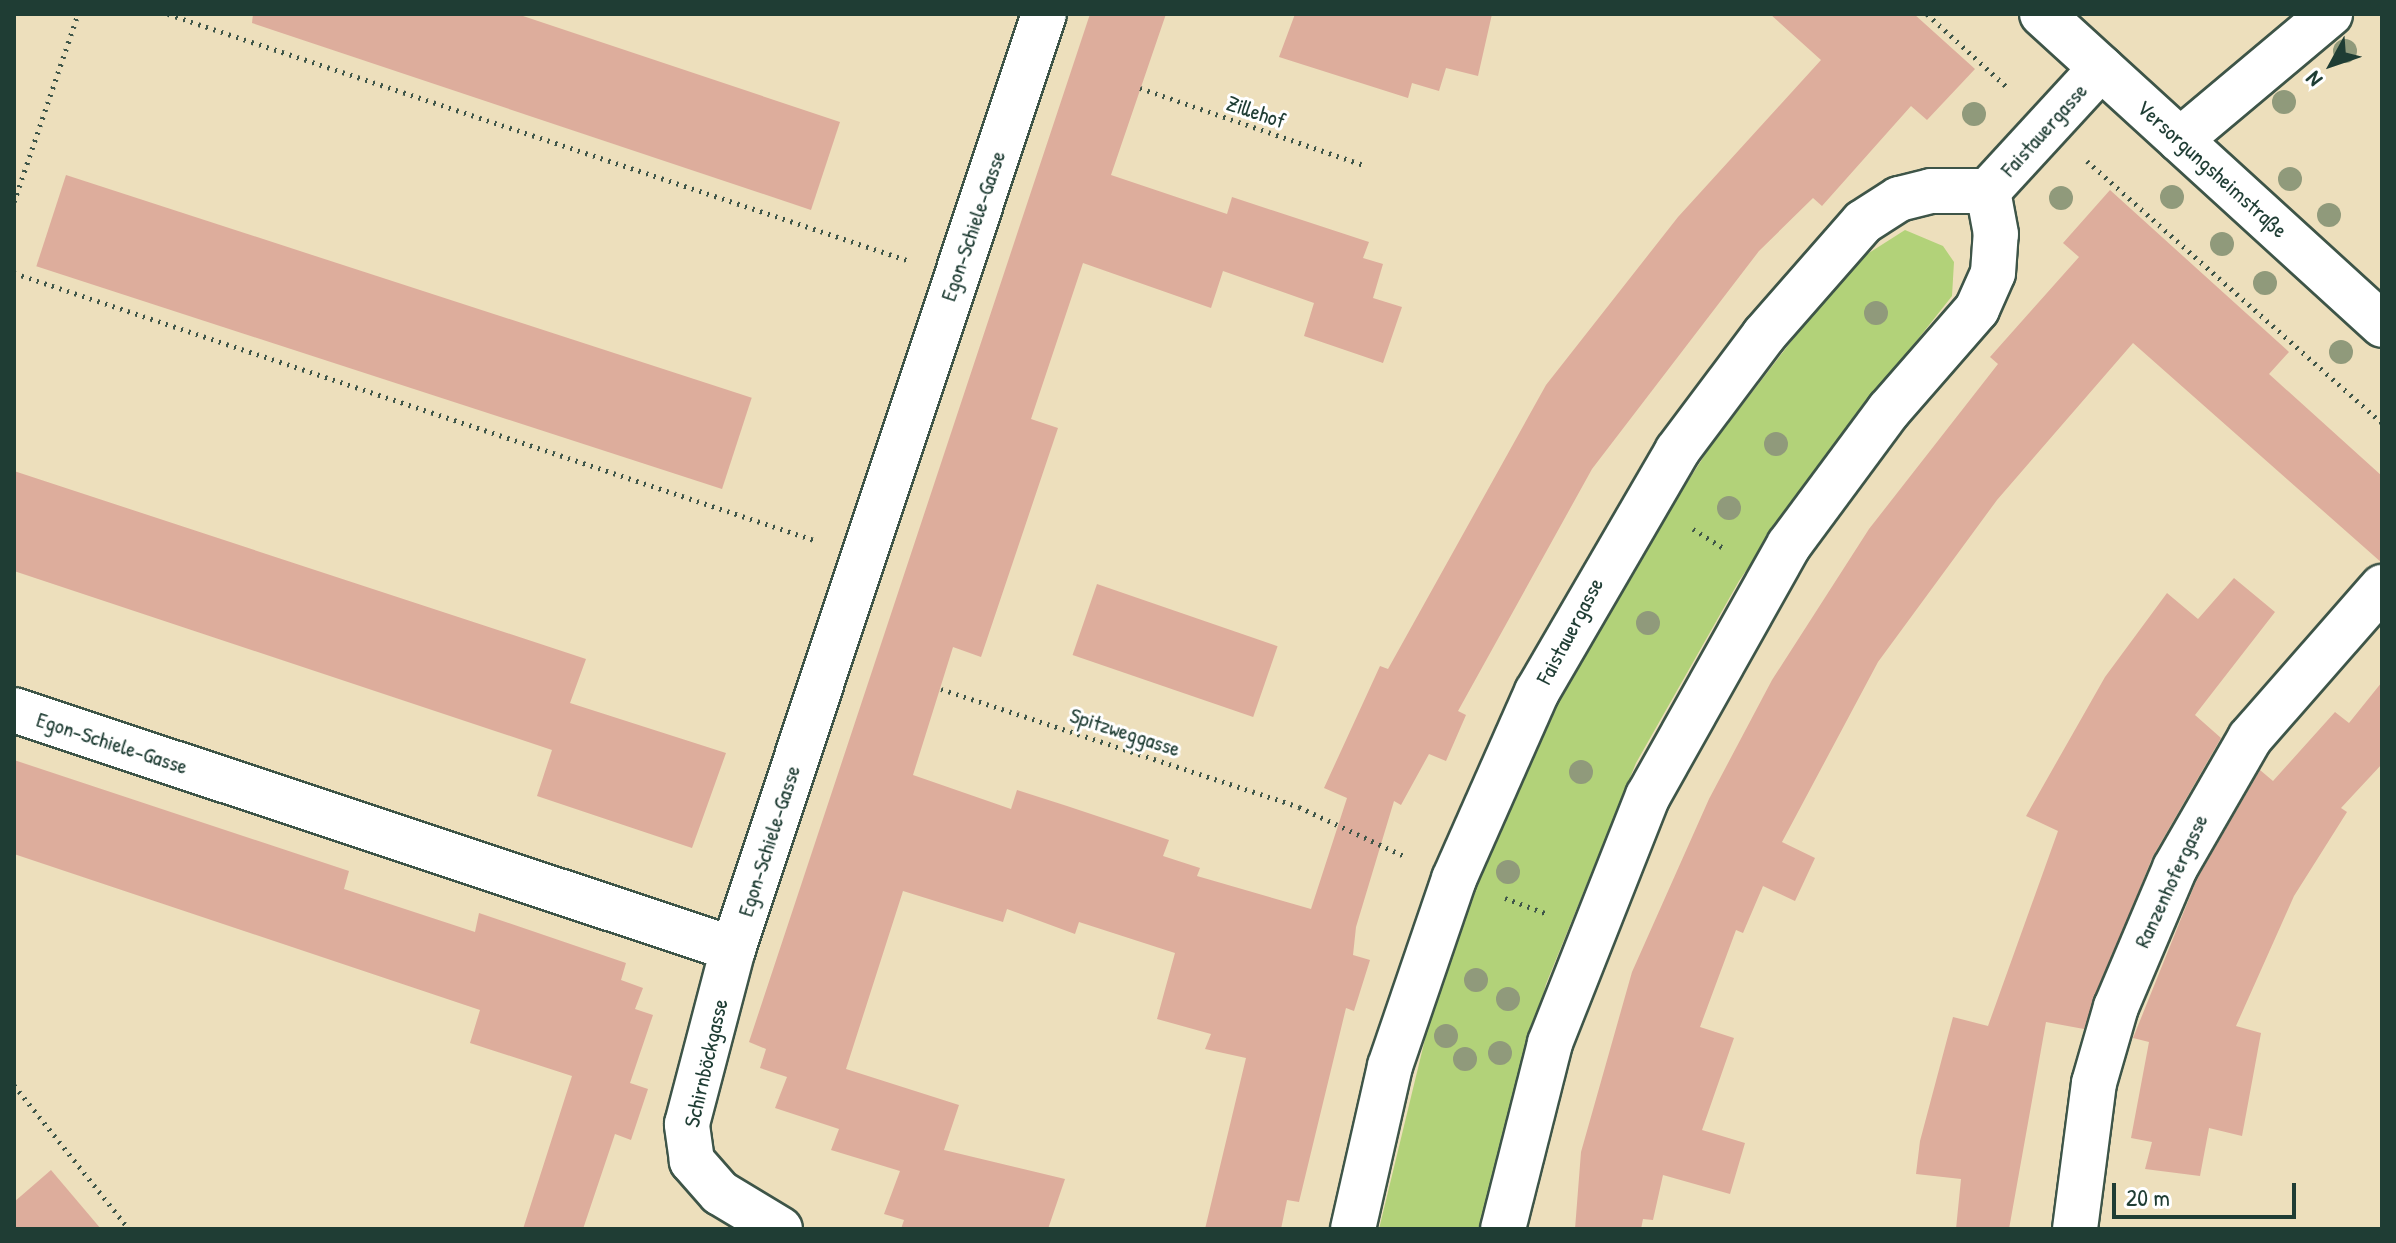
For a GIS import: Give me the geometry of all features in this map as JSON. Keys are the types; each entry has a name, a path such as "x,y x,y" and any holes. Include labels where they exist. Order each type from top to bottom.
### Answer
{"street":[{"name":"Egon-Schiele-Gasse","path":"14,710 733,949 1044,14"},
{"path":"2180,140 2330,14"},
{"name":"Versorgungsheimstraße","path":"2057,18 2101,68 2382,325"},
{"name":"Faistauergasse","path":"1353,1229 1390,1066 1454,879 1537,692 1645,500 1764,335 1863,222 1899,199 1931,191 1988,191 2101,68"},
{"name":"Faistauergasse","path":"1503,1229 1550,1043 1590,930 1681,727 1770,577 1837,475 1977,309 1993,273 1996,234 1988,191"},
{"name":"Ranzenhofergasse","path":"2075,1229 2094,1083 2116,1007 2175,868 2250,738 2382,587"},
{"name":"Schirnböckgasse","path":"733,949 687,1124 692,1161 720,1193 780,1229"}],"path":[{"path":"14,202 78,14"},
{"path":"168,14 902,258"},
{"path":"1927,14 2048,126 2382,423"},
{"name":"Zillehof","path":"1140,88 1363,165"},
{"path":"14,273 813,540"},
{"path":"1645,500 1770,577"},
{"name":"Spitzweggasse","path":"941,689 1299,807"},
{"path":"14,1085 129,1229"}],"green space":[{"path":"1905,230 1943,246 1954,262 1952,296 1817,467 1739,581 1636,763 1546,984 1480,1229 1379,1229 1426,1035 1483,866 1544,728 1616,593 1710,447 1850,265"}],"building":[{"path":"253,14 517,14 840,122 811,210 252,23"},
{"path":"1090,14 1166,14 1111,175 1227,214 1232,197 1369,242 1363,258 1383,264 1373,298 1402,307 1383,363 1304,336 1314,303 1223,271 1211,308 1083,263 1031,419 1058,428 981,657 953,647 913,775 1011,809 1017,790 1169,840 1163,856 1200,868 1197,876 1311,909 1347,798 1324,788 1380,666 1388,669 1546,385 1678,217 1821,60 1770,14 1914,14 1975,69 1927,120 1911,106 1822,206 1813,198 1759,251 1592,469 1458,711 1466,715 1446,761 1429,754 1401,805 1394,801 1356,927 1353,955 1370,960 1354,1011 1346,1008 1299,1202 1287,1200 1281,1229 1205,1229 1246,1058 1205,1049 1211,1034 1157,1019 1175,953 1079,922 1075,934 1007,909 1003,922 903,891 846,1069 959,1105 944,1150 1065,1179 1048,1229 901,1229 904,1220 884,1214 900,1171 831,1150 839,1129 775,1108 787,1077 760,1068 766,1049 749,1042"},
{"path":"1295,14 1492,14 1478,76 1446,68 1439,91 1412,83 1408,98 1279,57"},
{"path":"66,175 752,398 722,489 36,266"},
{"path":"2110,190 2289,352 2269,374 2382,476 2382,563 2133,343 1997,500 1878,662 1782,842 1815,858 1795,901 1763,886 1743,933 1736,930 1700,1027 1734,1038 1702,1130 1745,1143 1730,1194 1663,1175 1653,1220 1643,1219 1641,1229 1575,1229 1581,1152 1632,972 1709,799 1772,680 1869,529 1998,364 1990,357 2079,257 2063,243"},
{"path":"14,471 586,659 570,703 726,753 692,848 537,796 552,750 14,571"},
{"path":"2234,578 2275,612 2195,715 2221,738 2152,858 2084,1029 2046,1022 2009,1229 1956,1229 1961,1179 1916,1174 1920,1141 1953,1017 1988,1026 2058,831 2026,816 2105,677 2167,593 2198,619"},
{"path":"1097,584 1278,646 1253,717 1073,655"},
{"path":"2382,682 2382,764 2341,808 2347,812 2294,896 2236,1026 2261,1033 2242,1136 2209,1128 2200,1176 2145,1169 2152,1142 2131,1138 2149,1042 2133,1038 2197,879 2260,770 2273,781 2335,712 2349,723"},
{"path":"14,760 349,871 344,889 475,932 479,913 626,963 621,980 643,988 635,1009 653,1015 630,1083 648,1089 631,1140 615,1134 583,1229 523,1229 572,1076 470,1043 480,1010 14,854"},
{"path":"51,1170 101,1229 14,1229 14,1202"}]}
